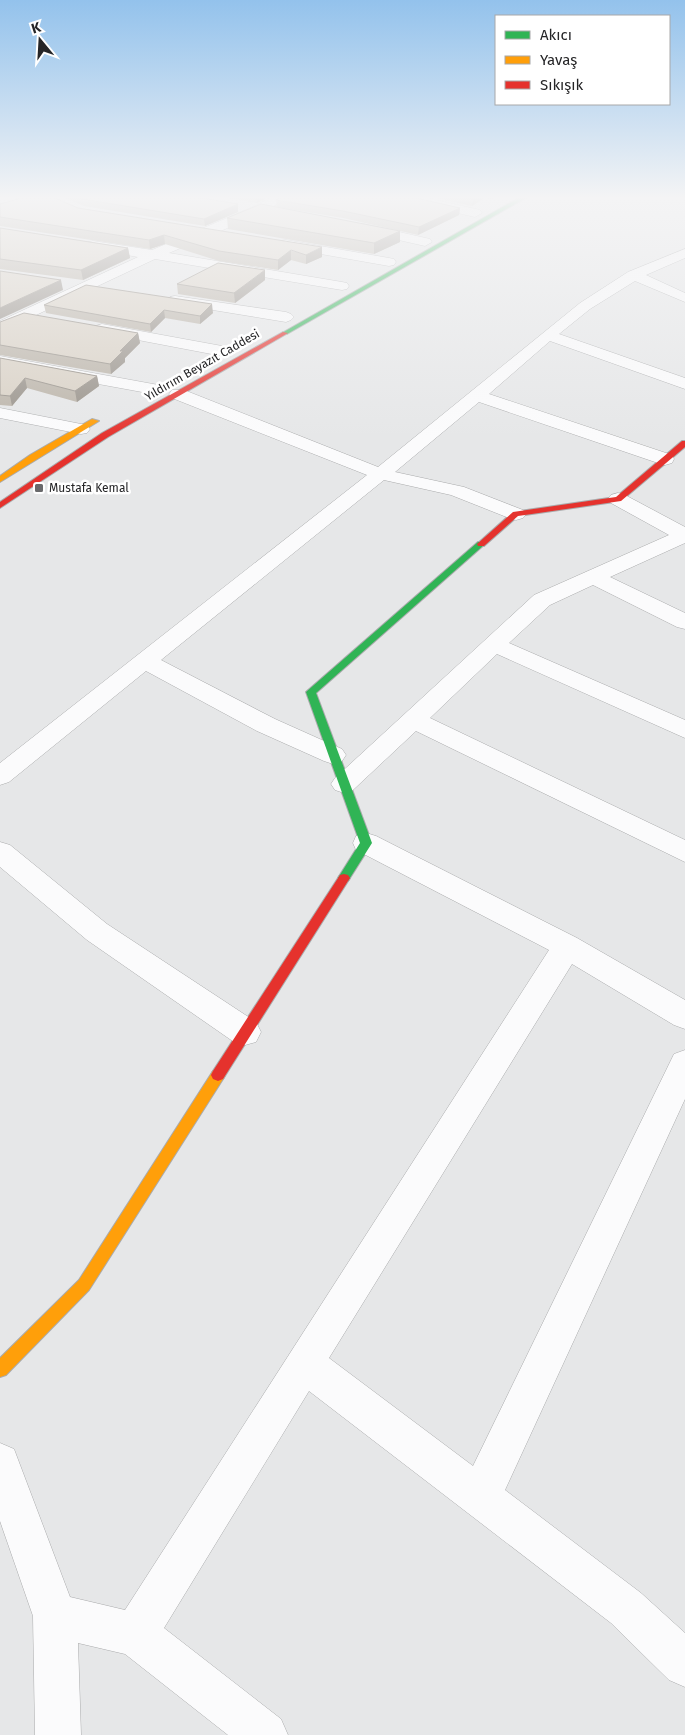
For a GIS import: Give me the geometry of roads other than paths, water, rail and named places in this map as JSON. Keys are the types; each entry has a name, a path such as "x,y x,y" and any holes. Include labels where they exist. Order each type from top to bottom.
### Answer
{"main road":[{"name":"Yıldırım Beyazıt Caddesi","path":"0,506 105,435 384,277"},
{"path":"326,295 345,284"},
{"path":"270,326 290,315"},
{"path":"204,360 226,349"},
{"path":"137,398 157,387"},
{"path":"3,476 105,416"},
{"path":"0,1370 84,1285 366,843 311,692 516,514 618,499 685,443"}],"street":[{"path":"0,327 27,316 106,277"},
{"path":"298,277 345,284"},
{"path":"0,776 477,396 570,317 630,277"},
{"path":"637,277 685,298"},
{"path":"58,282 115,291"},
{"path":"162,298 290,315"},
{"path":"0,311 46,319"},
{"path":"85,326 226,349"},
{"path":"548,335 685,384"},
{"path":"0,361 157,387"},
{"path":"178,394 380,474 457,491 516,514"},
{"path":"477,396 665,459"},
{"path":"0,413 81,429"},
{"path":"618,499 685,535"},
{"path":"344,784 542,600 685,535"},
{"path":"593,577 685,622"},
{"path":"494,645 685,730"},
{"path":"145,661 266,724 334,755"},
{"path":"413,720 685,852"},
{"path":"366,843 567,946 685,1016"},
{"path":"0,852 97,932 245,1032"},
{"path":"135,1634 567,946"},
{"path":"480,1497 685,1064"},
{"path":"305,1364 626,1608 685,1664"},
{"path":"0,1463 56,1616 58,1735"},
{"path":"56,1616 135,1634 265,1735"}],"place":[{"name":"Mustafa Kemal","path":"39,488"}]}
